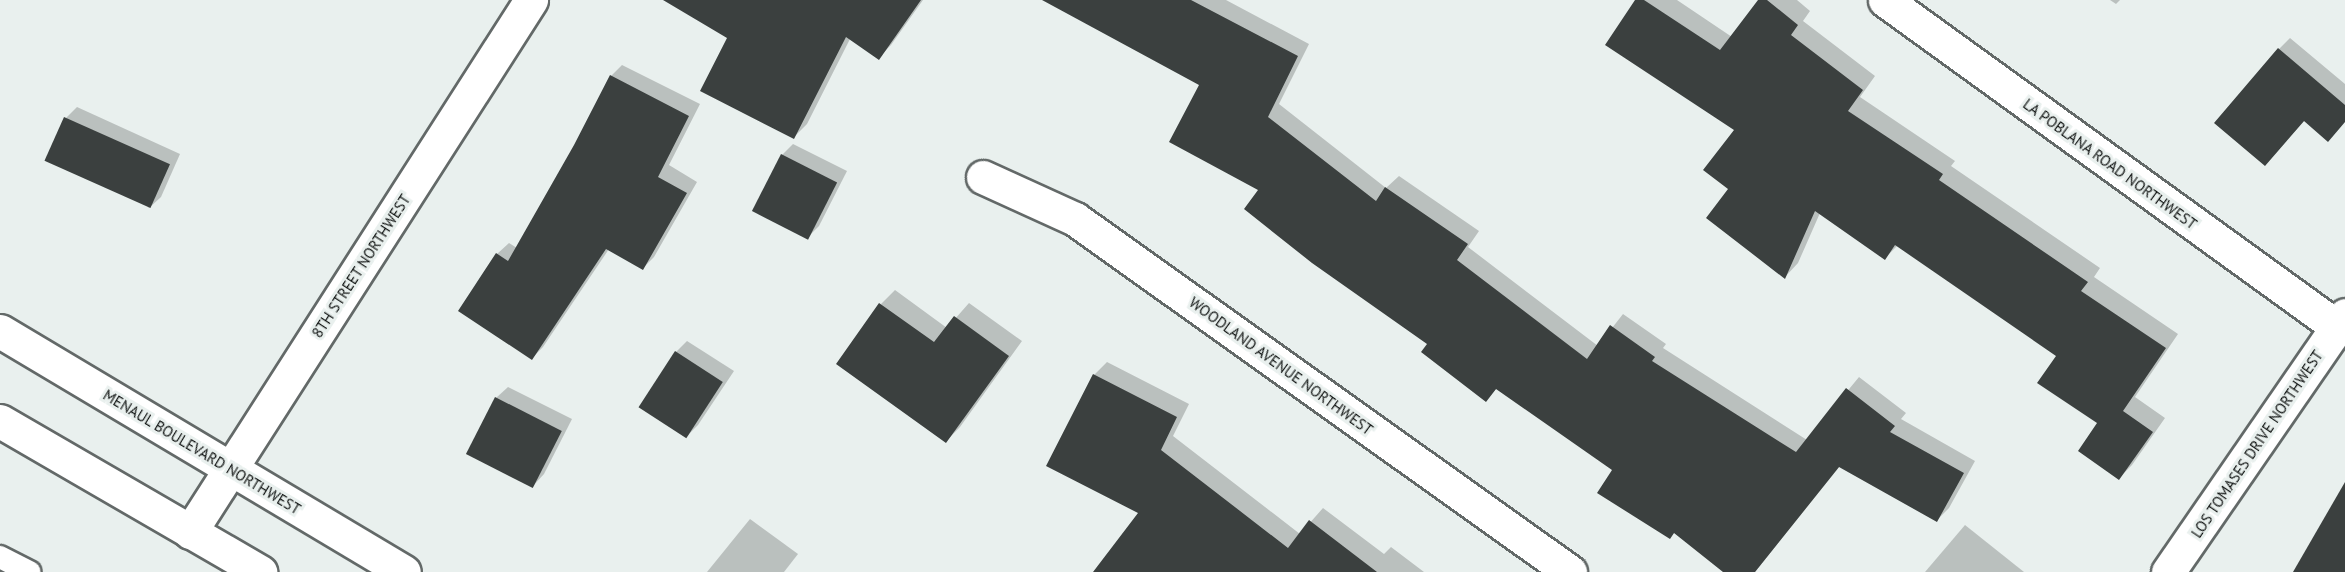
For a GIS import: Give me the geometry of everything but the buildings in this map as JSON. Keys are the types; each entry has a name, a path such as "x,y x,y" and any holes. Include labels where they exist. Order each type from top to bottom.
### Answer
{"street":[{"name":"8TH STREET NORTHWEST","path":"190,532 531,0"},
{"name":"LA POBLANA ROAD NORTHWEST","path":"1885,0 2341,321"},
{"name":"WOODLAND AVENUE NORTHWEST","path":"983,177 1075,219 1570,572"},
{"name":"LOS TOMASES DRIVE NORTHWEST","path":"2168,572 2341,321"},
{"name":"MENAUL BOULEVARD NORTHWEST","path":"0,331 404,572"},
{"path":"0,421 260,572"}],"lane":[{"path":"0,557 29,572"}]}
